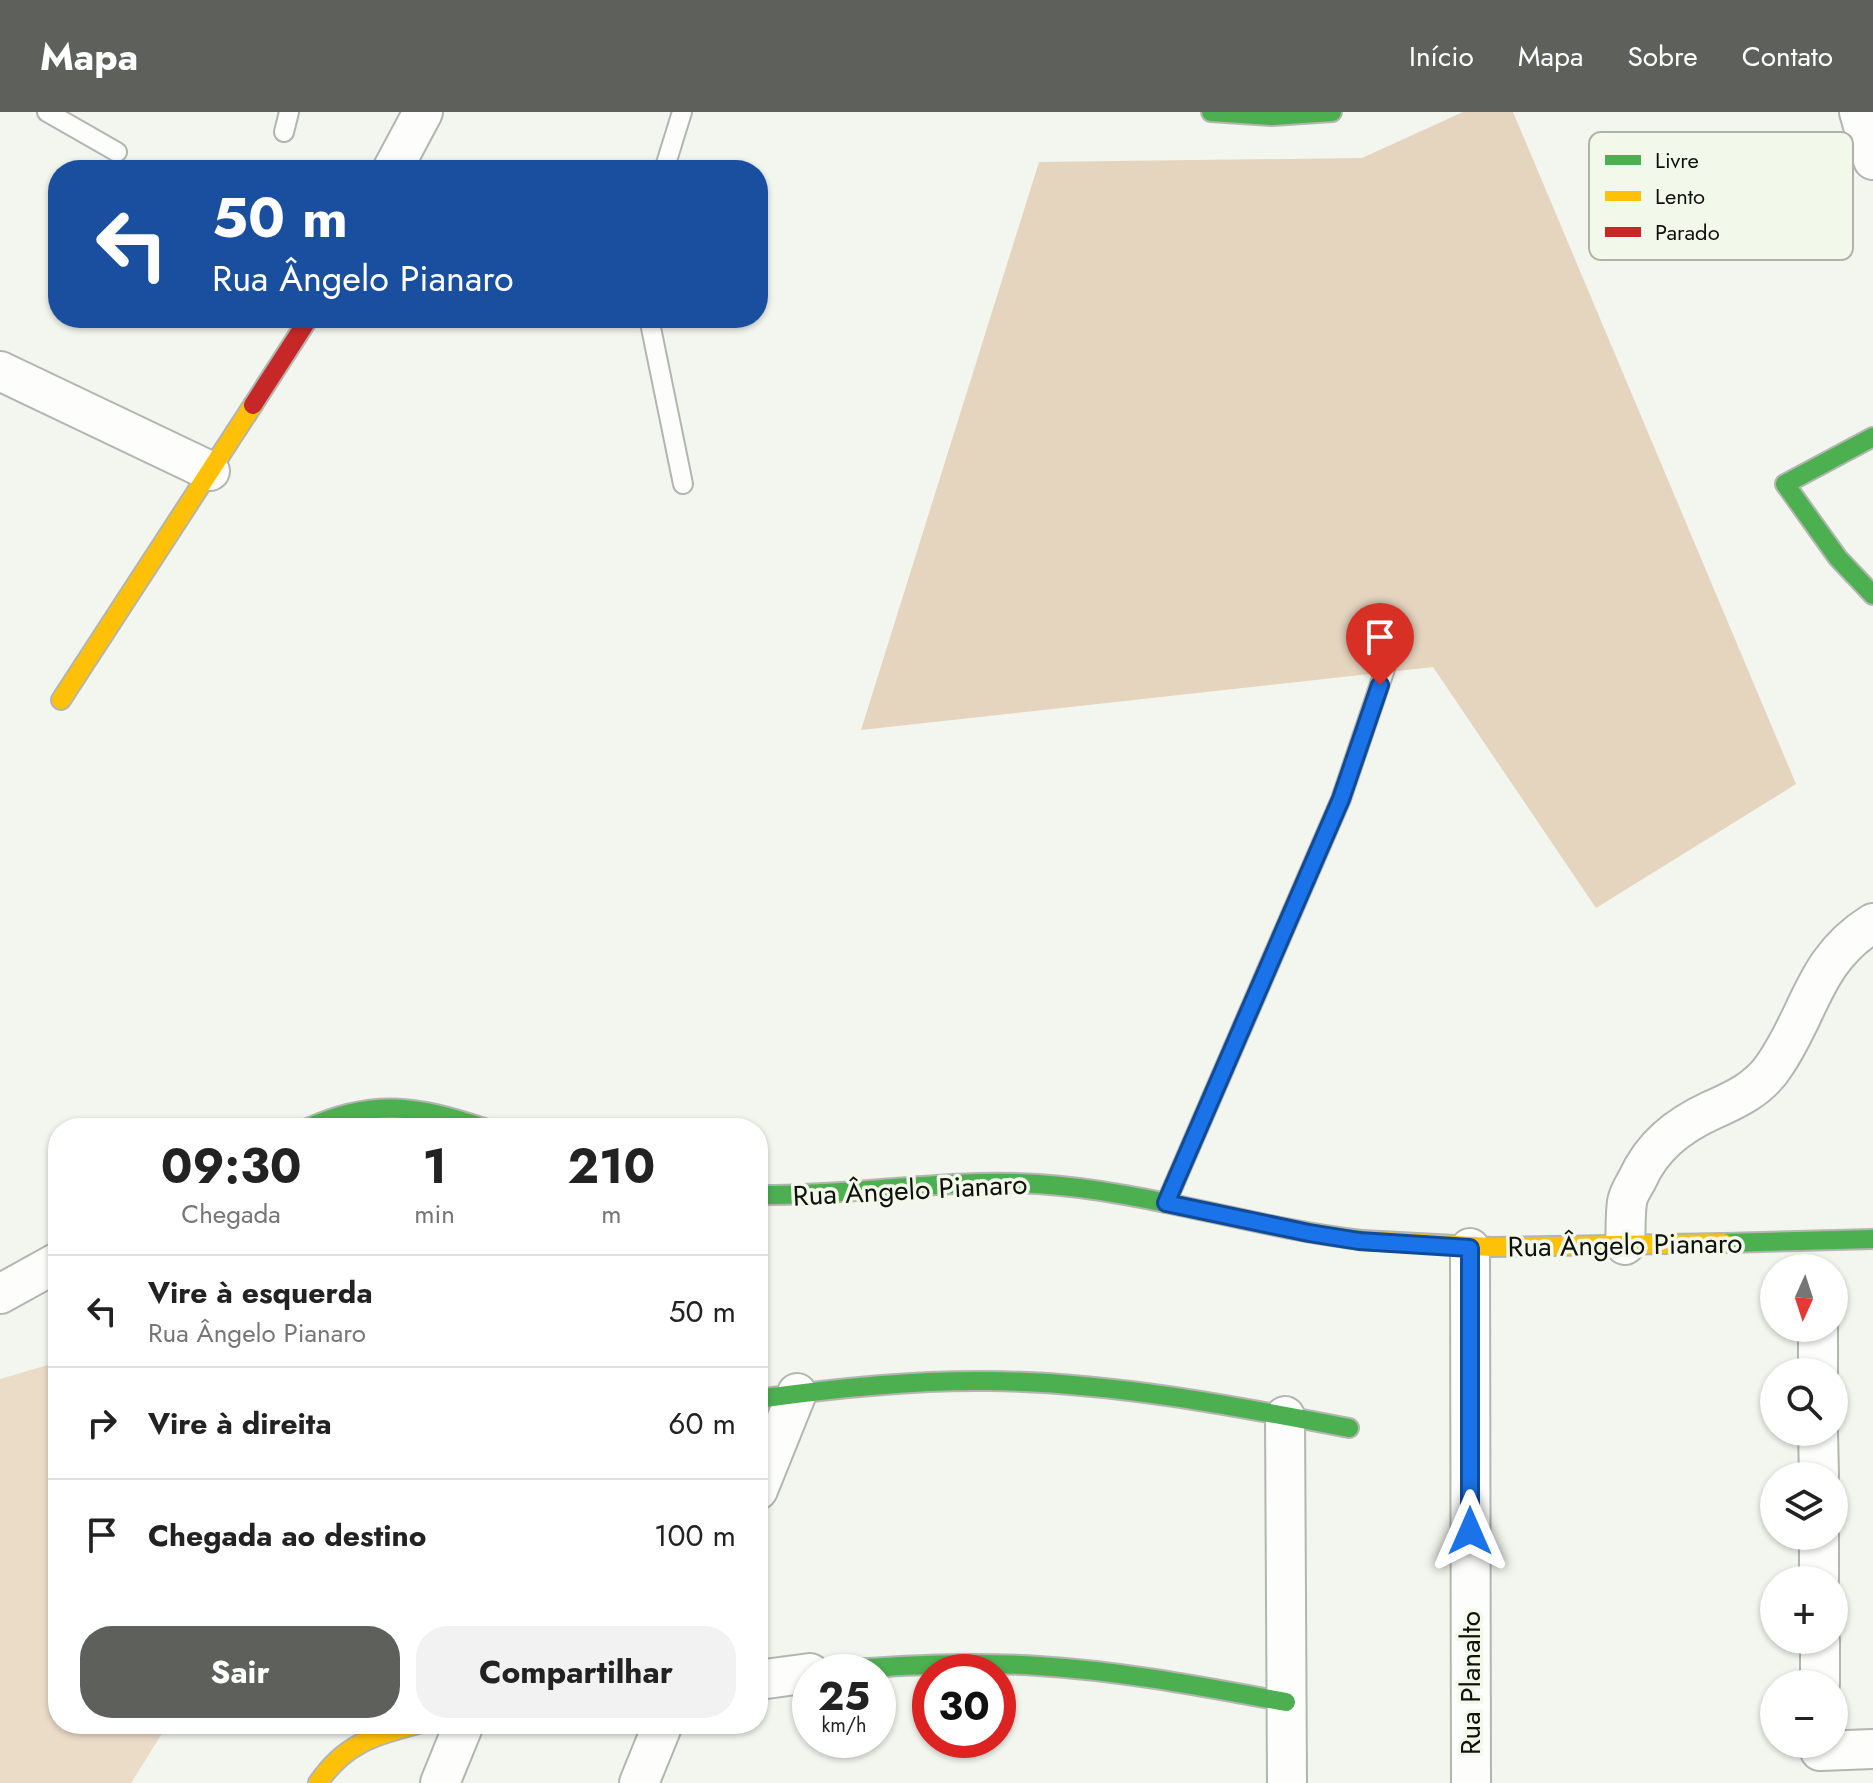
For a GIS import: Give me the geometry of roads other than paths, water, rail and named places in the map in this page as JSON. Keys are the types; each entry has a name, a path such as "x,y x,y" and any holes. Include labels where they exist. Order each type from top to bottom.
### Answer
{"street":[{"path":"397,160 423,112"},
{"path":"1211,112 1240,117 1292,117 1332,112"},
{"path":"1859,112 1873,160"},
{"path":"61,700 303,328"},
{"path":"0,371 210,471"},
{"path":"1873,437 1785,484 1838,558 1873,595"},
{"path":"1625,1245 1627,1200 1658,1145 1685,1123 1740,1097 1761,1082 1775,1065 1834,955 1852,936 1873,923"},
{"path":"328,1118 342,1111 367,1106 394,1105 423,1109 452,1118"},
{"name":"Rua Ângelo Pianaro","path":"768,1195 808,1195 943,1184 991,1183 1080,1188 1359,1241 1470,1248 1625,1245 1817,1254 1873,1239"},
{"name":"Rua Planalto","path":"1470,1248 1471,1783"},
{"path":"0,1294 48,1268"},
{"path":"768,1397 940,1381 1006,1382 1132,1392 1349,1428"},
{"path":"768,1465 797,1393"},
{"path":"1285,1416 1287,1783"},
{"path":"896,1664 991,1663 1054,1667 1153,1679 1286,1702"},
{"path":"768,1679 792,1675"},
{"path":"318,1783 329,1764 347,1748 383,1734"},
{"path":"440,1783 460,1734"},
{"path":"639,1783 659,1734"},
{"path":"1820,1759 1873,1749"}],"lane":[{"path":"47,112 117,152"},
{"path":"284,132 289,112"},
{"path":"667,160 682,112"},
{"path":"651,328 683,484"},
{"path":"1166,1203 1341,799 1385,669"}]}
